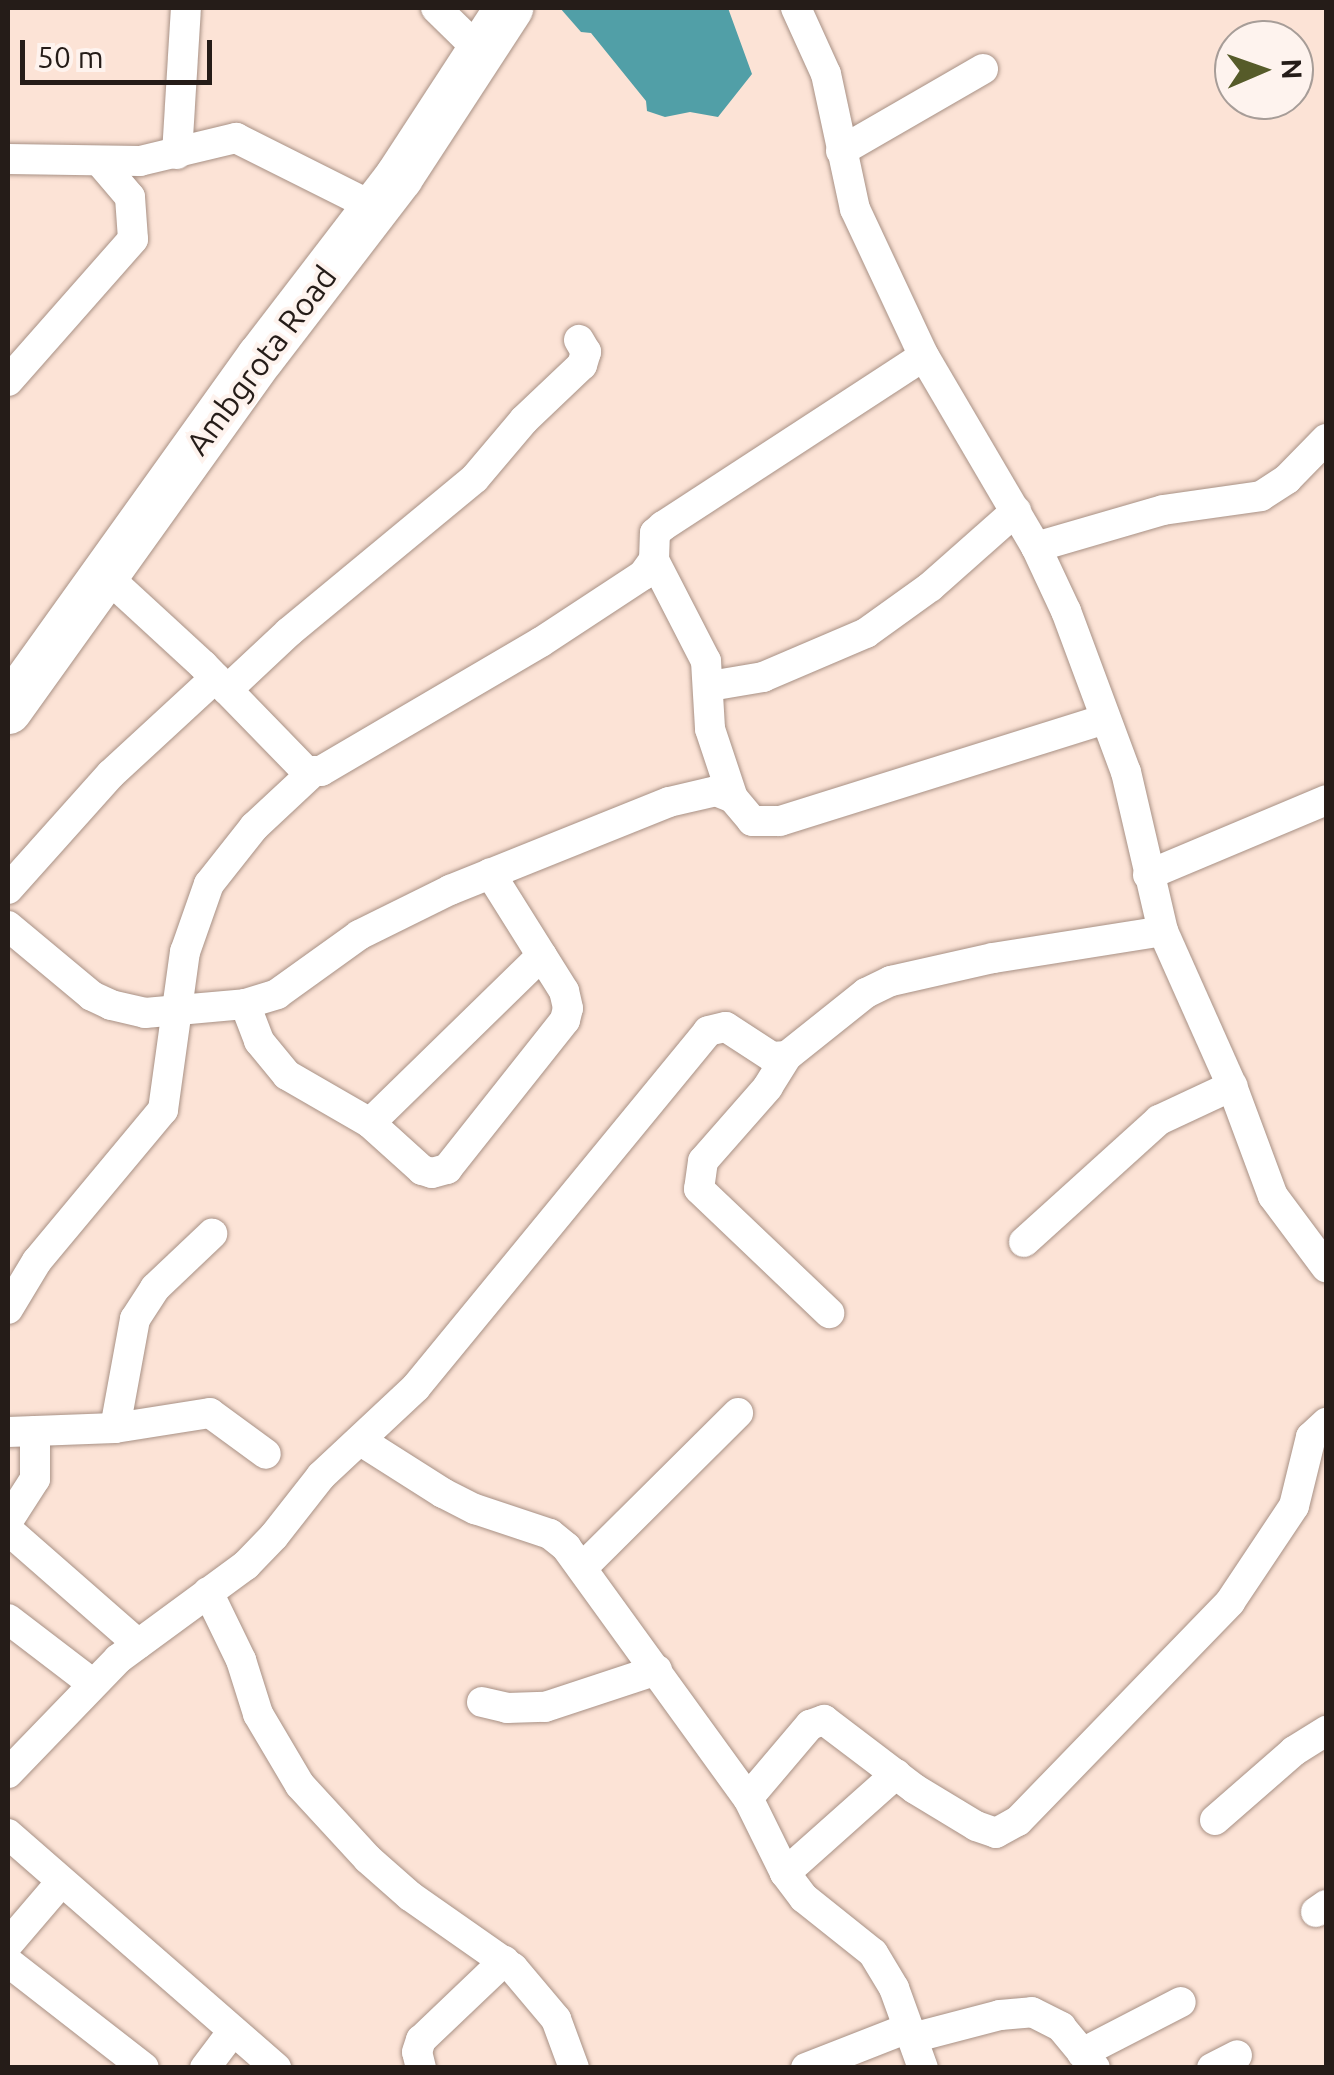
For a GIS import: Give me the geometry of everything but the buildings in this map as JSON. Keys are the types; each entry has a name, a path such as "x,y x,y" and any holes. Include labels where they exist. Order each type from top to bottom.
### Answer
{"main road":[{"name":"Ambgrota Road","path":"8,710 376,208 510,8"}],"street":[{"path":"176,154 186,8"},
{"path":"436,8 482,53"},
{"path":"796,8 826,74 854,209 924,356 1036,547 1126,772 1163,931 1232,1086 1273,1196 1326,1266"},
{"path":"842,152 984,70"},
{"path":"8,159 101,163 176,154 236,138 376,208"},
{"path":"12,365 134,238 130,197 101,163"},
{"path":"8,889 111,774 475,478 524,420 582,365 586,352 579,340"},
{"path":"924,356 655,533 654,560 696,636 710,686 710,729 733,798 752,820 780,821 1106,718"},
{"path":"1036,547 1163,510 1261,496 1287,479 1326,439"},
{"path":"710,686 780,671 866,632 930,587 1016,511"},
{"path":"8,1309 37,1262 156,1122 167,1094 192,922 209,884 254,827 312,773 337,764 438,700 541,642 643,575 654,560"},
{"path":"104,574 312,773"},
{"path":"8,926 92,996 144,1012 245,1004 287,988 358,934 490,872 670,802 716,791 733,798"},
{"path":"1148,875 1326,800"},
{"path":"245,1004 271,1060 287,1075 370,1123 422,1170 440,1173 454,1162 565,1020 568,998 490,872"},
{"path":"829,1312 699,1188 703,1161 768,1087 788,1056 866,993 891,982 992,958 1163,931"},
{"path":"370,1123 542,955"},
{"path":"8,1773 93,1684 138,1644 265,1546 321,1476 361,1441 466,1330 708,1031 726,1027 772,1057 788,1056"},
{"path":"1024,1242 1158,1120 1232,1086"},
{"path":"115,1428 136,1319 154,1288 212,1234"},
{"path":"8,1521 35,1479 21,1431 115,1428 210,1413 266,1454"},
{"path":"582,1568 738,1413"},
{"path":"748,1798 817,1720 834,1724 896,1774 988,1831 996,1833 1018,1821 1230,1602 1294,1506 1311,1438 1326,1423"},
{"path":"361,1441 475,1510 550,1534 582,1568 748,1798 784,1873 804,1898 873,1953 894,1988 923,2068"},
{"path":"8,1530 138,1644"},
{"path":"208,1592 241,1660 258,1714 300,1785 368,1859 410,1896 504,1962 556,2019 574,2068"},
{"path":"8,1619 93,1684"},
{"path":"482,1702 507,1708 544,1707 657,1670"},
{"path":"1215,1820 1294,1752 1326,1731"},
{"path":"784,1873 896,1774"},
{"path":"8,1834 276,2068"},
{"path":"8,1944 60,1882"},
{"path":"8,1962 144,2068"},
{"path":"421,2068 417,2052 421,2040 504,1962"},
{"path":"822,2065 910,2033 1000,2014 1032,2012 1061,2027 1088,2060 1181,2002"},
{"path":"205,2068 233,2032"}],"water":[{"path":"560,8 728,8 752,74 718,117 690,112 665,117 647,111 646,101 591,33 581,32"}]}
